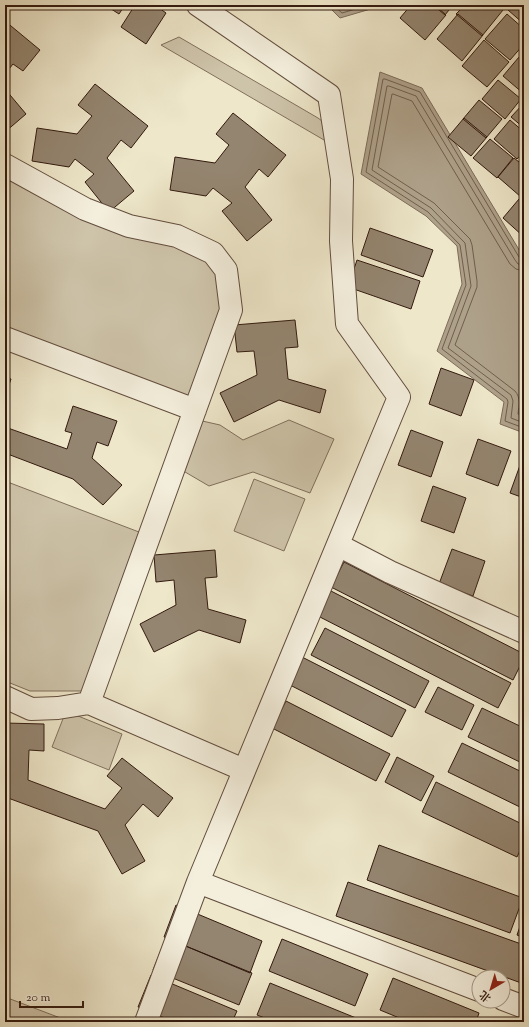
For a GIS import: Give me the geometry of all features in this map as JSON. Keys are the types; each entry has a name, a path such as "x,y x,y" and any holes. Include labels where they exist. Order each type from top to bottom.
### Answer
{"street":[{"path":"146,1022 198,882 399,397 347,324 341,241 342,179 329,95 198,5"},
{"path":"5,165 85,209 129,226 177,236 213,254 226,270 231,310 89,703"},
{"path":"5,338 194,410"},
{"path":"338,545 390,572 523,629"},
{"path":"5,698 32,709 58,708 89,703 244,770"},
{"path":"198,882 471,987"},
{"path":"511,1002 524,1007"}],"shaded area":[{"path":"179,37 318,118 326,124 329,132 324,140 161,45"},
{"path":"5,174 195,252 214,264 225,308 190,401 5,329"},
{"path":"198,420 220,425 243,440 289,420 334,439 310,493 253,472 209,486 180,469"},
{"path":"254,479 305,499 284,551 234,531"},
{"path":"5,481 139,532 82,691 30,691 5,681"},
{"path":"66,711 122,734 109,770 52,747"},
{"path":"5,997 71,1022 5,1022"}],"water":[{"path":"327,5 374,5 374,8 340,18"},
{"path":"380,72 422,88 524,258 524,433 500,424 504,402 437,351 462,284 457,246 426,216 361,174"}],"building":[{"path":"105,5 125,5 119,14"},
{"path":"135,5 155,5 166,13 146,44 121,27"},
{"path":"411,5 435,5 446,15 425,40 400,18"},
{"path":"433,5 453,5 445,15"},
{"path":"465,5 497,5 503,10 482,36 456,14"},
{"path":"512,5 524,5 524,24 508,10"},
{"path":"458,14 483,35 462,61 437,39"},
{"path":"507,14 524,29 524,44 510,60 485,39"},
{"path":"5,21 40,50 23,71 13,64 5,74"},
{"path":"484,40 509,62 487,87 462,66"},
{"path":"519,57 524,61 524,94 503,76"},
{"path":"498,80 521,99 505,119 482,99"},
{"path":"95,84 148,126 131,148 121,140 107,158 134,191 109,212 85,182 94,174 75,159 69,167 32,161 37,128 77,134 92,116 78,105"},
{"path":"5,89 26,114 5,132"},
{"path":"479,100 502,119 486,138 463,119"},
{"path":"524,103 524,128 511,117"},
{"path":"233,113 286,155 268,177 259,169 245,187 272,220 247,241 222,211 232,203 213,188 206,196 170,190 175,157 215,163 229,145 216,134"},
{"path":"464,118 487,137 471,156 448,137"},
{"path":"510,120 524,132 524,151 517,159 494,139"},
{"path":"490,139 513,158 497,178 473,158"},
{"path":"514,158 524,166 524,193 521,197 498,177"},
{"path":"519,199 524,204 524,237 503,218"},
{"path":"370,228 433,250 423,277 361,255"},
{"path":"357,260 420,281 411,309 348,287"},
{"path":"295,320 298,347 285,348 288,379 326,390 320,413 279,400 234,422 220,393 257,375 254,351 237,352 234,325"},
{"path":"441,368 474,380 461,416 429,404"},
{"path":"5,377 11,379 5,397"},
{"path":"73,406 117,421 108,446 97,442 92,458 122,485 103,505 73,479 5,453 5,427 67,449 72,433 65,431"},
{"path":"411,430 443,442 431,477 398,465"},
{"path":"478,439 511,451 498,486 466,474"},
{"path":"523,457 524,458 524,498 510,493"},
{"path":"433,486 466,498 454,533 421,521"},
{"path":"452,549 485,561 473,596 439,584"},
{"path":"215,550 217,577 205,578 208,609 246,620 240,643 199,630 154,652 140,624 176,605 174,580 156,582 154,555"},
{"path":"344,562 524,654 524,658 513,680 331,587"},
{"path":"329,590 511,683 498,708 316,615"},
{"path":"325,628 429,681 415,708 311,655"},
{"path":"302,657 406,710 392,737 288,684"},
{"path":"438,687 474,705 462,730 425,712"},
{"path":"286,701 390,754 376,781 272,728"},
{"path":"482,708 524,728 524,764 468,737"},
{"path":"5,723 44,724 44,751 29,750 28,780 105,809 122,788 107,776 122,758 173,798 158,817 143,804 125,825 145,861 122,874 98,831 8,798 5,799"},
{"path":"462,743 524,773 524,809 448,772"},
{"path":"397,757 434,776 421,801 385,782"},
{"path":"436,782 524,825 524,842 517,857 422,812"},
{"path":"379,845 523,898 510,933 367,880"},
{"path":"348,882 524,945 524,984 511,979 511,969 483,969 336,916"},
{"path":"176,905 262,941 250,973 164,937"},
{"path":"524,915 524,938 517,935"},
{"path":"166,938 252,973 239,1005 153,970"},
{"path":"282,939 368,974 355,1006 269,971"},
{"path":"151,975 237,1011 232,1022 174,1022 138,1007"},
{"path":"393,978 479,1013 476,1022 409,1022 380,1010"},
{"path":"270,983 356,1018 354,1022 275,1022 257,1015"}]}
